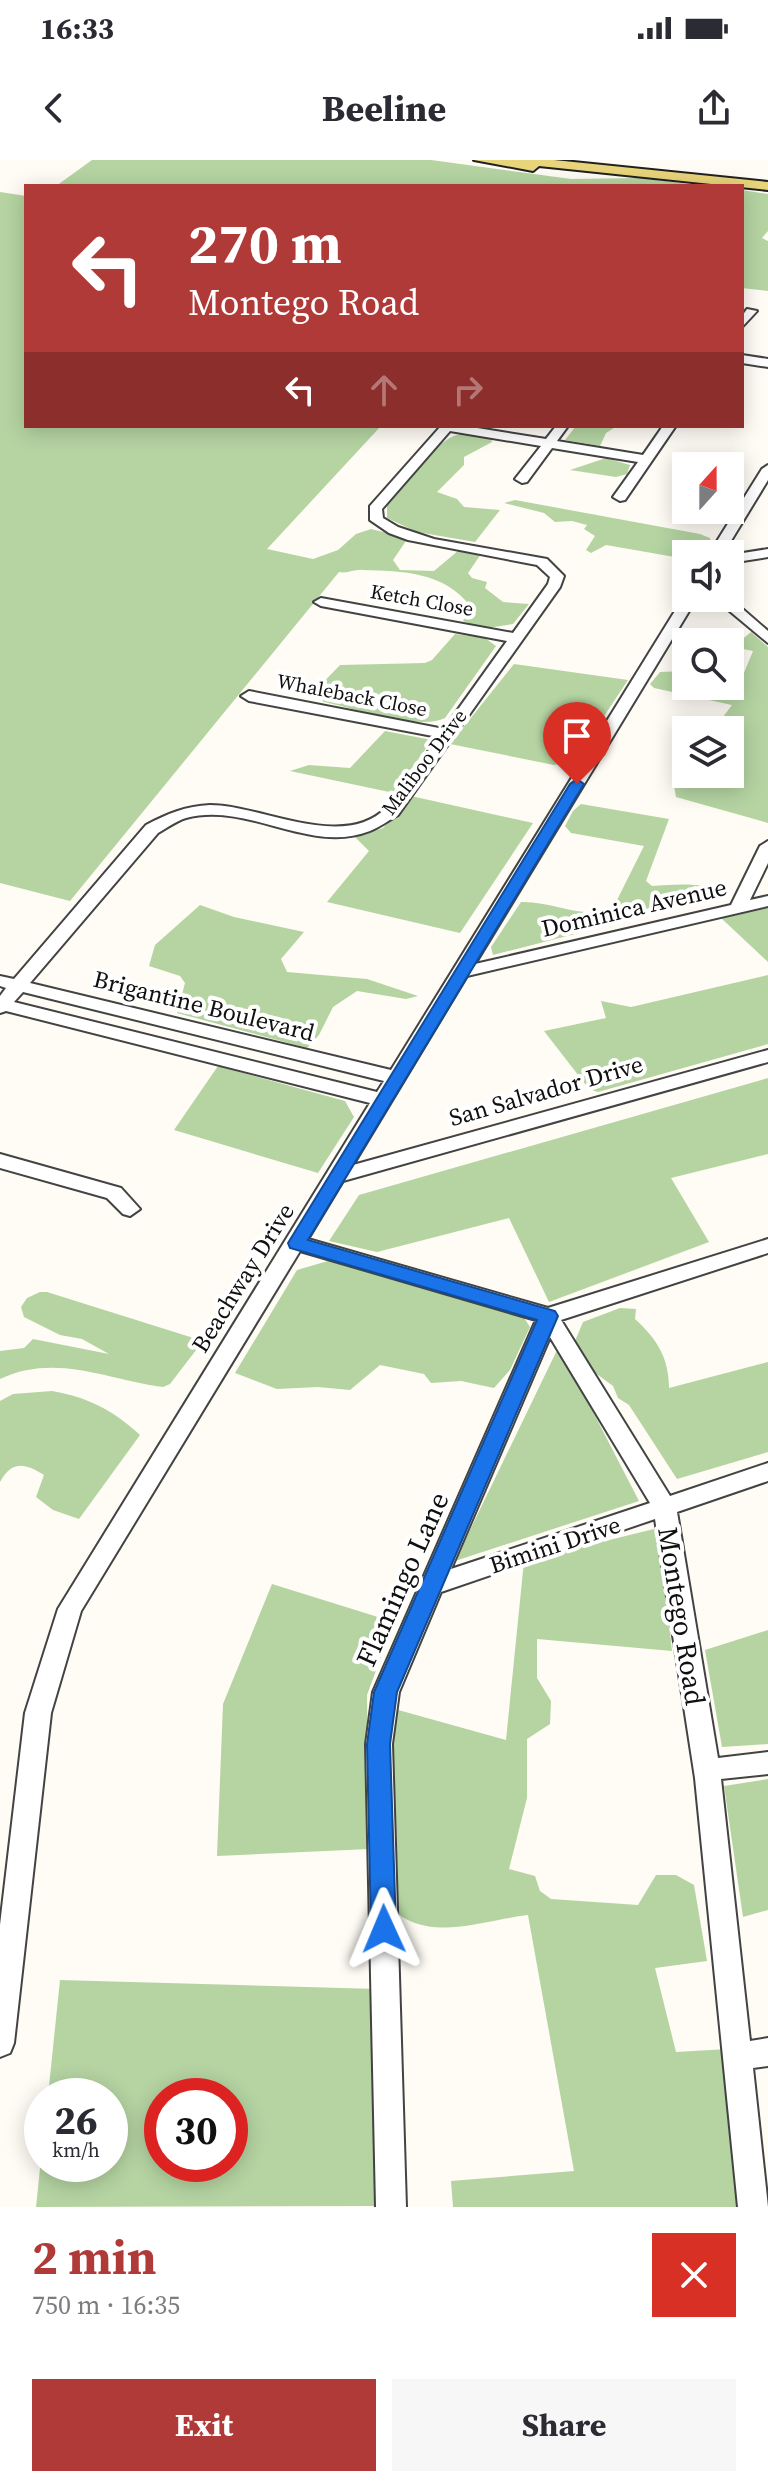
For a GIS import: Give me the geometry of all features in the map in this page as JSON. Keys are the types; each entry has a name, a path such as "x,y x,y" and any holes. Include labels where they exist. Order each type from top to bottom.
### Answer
{"main road":[{"path":"480,160 713,184"},
{"path":"516,160 732,184"},
{"path":"744,185 768,188"},
{"path":"744,187 768,188"}],"street":[{"path":"744,321 751,311"},
{"path":"744,351 768,355"},
{"path":"744,359 768,363"},
{"name":"Maliboo Drive","path":"1,1005 9,983 152,829 166,818 202,809 233,812 316,830 356,829 392,812 555,584 557,576 552,569 516,555 415,537 390,530 377,520 375,509 446,428"},
{"path":"459,428 646,459"},
{"path":"522,479 561,428"},
{"path":"620,497 668,428"},
{"path":"725,540 768,469"},
{"path":"744,557 768,553"},
{"name":"Ketch Close","path":"321,602 516,638"},
{"name":"Beachway Drive","path":"0,2043 38,1713 70,1609 682,612"},
{"path":"737,612 768,639"},
{"name":"Whaleback Close","path":"249,696 447,734"},
{"path":"737,909 768,846"},
{"name":"Dominica Avenue","path":"463,972 768,901"},
{"name":"Brigantine Boulevard","path":"9,983 398,1078"},
{"name":"Brigantine Boulevard","path":"1,1005 384,1100"},
{"name":"San Salvador Drive","path":"337,1176 768,1056"},
{"path":"0,1161 114,1193 130,1209"},
{"path":"297,1243 548,1316 768,1246"},
{"name":"Montego Road","path":"548,1316 665,1508 706,1770 753,2207"},
{"name":"Flamingo Lane","path":"391,2207 379,1744 386,1692 548,1316"},
{"name":"Bimini Drive","path":"433,1585 768,1472"},
{"path":"706,1770 768,1763"},
{"path":"736,2056 768,2052"}],"green space":[{"path":"92,160 431,160 571,179 641,178 690,184 59,184"},
{"path":"744,190 768,194 768,231 762,238 768,241 768,291 744,288"},
{"path":"0,192 24,196 24,428 379,428 267,549 313,559 338,550 356,534 371,529 408,538 393,560 400,570 434,571 459,550 481,554 468,573 472,578 487,582 485,588 503,602 529,604 513,624 482,629 463,621 470,606 448,586 435,580 393,571 339,572 70,901 0,883"},
{"path":"574,428 614,428 606,433 600,446 565,440"},
{"path":"461,434 491,437 492,442 464,457 464,465 437,492 457,499 464,507 500,510 475,542 417,532 387,518 387,506 421,464 442,444"},
{"path":"606,458 630,465 627,474 616,477 570,470"},
{"path":"515,500 700,534 710,540 672,540 672,557 606,545 591,553 586,550 595,536 584,529 587,525 572,521 555,522 544,513 504,503"},
{"path":"751,632 768,647 768,823 676,797 674,788 744,788 744,716 724,716 732,705 709,700 744,700 744,673 753,651 744,649 744,638"},
{"path":"455,634 485,638 496,646 445,718 420,722 386,717 324,702 314,692 340,665 425,663 432,660"},
{"path":"514,664 628,680 575,760 554,765 450,744"},
{"path":"660,672 672,672 672,692 654,688 650,684"},
{"path":"385,731 432,740 394,793 290,771 309,765 350,768"},
{"path":"411,796 533,823 460,933 327,902 369,851 355,837 383,828"},
{"path":"581,804 669,819 646,881 652,886 682,884 730,894 493,955 491,947 521,902 589,912 612,910 644,846 571,833 565,826"},
{"path":"200,905 234,917 304,932 281,959 287,972 367,979 418,996 406,999 357,991 333,1007 319,1035 307,1048 177,1013 185,983 180,976 149,966 155,945"},
{"path":"768,905 768,962 721,918"},
{"path":"768,975 768,1044 598,1092 589,1089 544,1031 606,1018 601,1001 631,1007"},
{"path":"218,1066 345,1101 354,1117 318,1173 174,1130"},
{"path":"768,1078 768,1154 671,1178 709,1242 549,1302 509,1218 377,1252 329,1241 359,1195"},
{"path":"328,1261 521,1313 530,1327 510,1370 494,1388 461,1381 431,1383 424,1374 380,1365 350,1390 318,1387 277,1389 235,1373 297,1270"},
{"path":"40,1292 203,1341 170,1384 163,1387 60,1368 41,1368 0,1379 0,1351 24,1348 33,1339 109,1354 82,1339 60,1335 24,1317 21,1307 27,1298"},
{"path":"620,1308 636,1309 635,1319 650,1334 664,1358 669,1388 768,1362 768,1452 677,1479 629,1405 618,1398 613,1386 579,1361 575,1341 583,1322"},
{"path":"559,1346 639,1501 455,1561"},
{"path":"52,1391 100,1406 140,1435 79,1519 53,1510 36,1497 44,1475 31,1468 14,1467 0,1482 0,1401 13,1394"},
{"path":"658,1528 672,1651 537,1639 537,1678 551,1701 550,1724 527,1739 527,1798 509,1869 535,1876 540,1891 551,1899 638,1905 656,1875 676,1875 694,1885 707,1961 655,1968 676,2052 728,2049 742,2207 453,2207 451,2181 574,2171 528,1915 474,1925 437,1927 420,1925 404,1918 389,1906 391,1708 506,1740 524,1561"},
{"path":"272,1584 394,1622 367,1695 369,1849 217,1856 223,1704"},
{"path":"768,1630 768,1744 722,1747 705,1650"},
{"path":"768,1779 768,1910 743,1917 724,1786"},
{"path":"60,1980 377,1989 375,2206 36,2207 39,2182 128,2182 128,2078 50,2078"}],"route":[{"path":"384,1929 379,1744 386,1692 548,1316 297,1243 577,784"}]}
